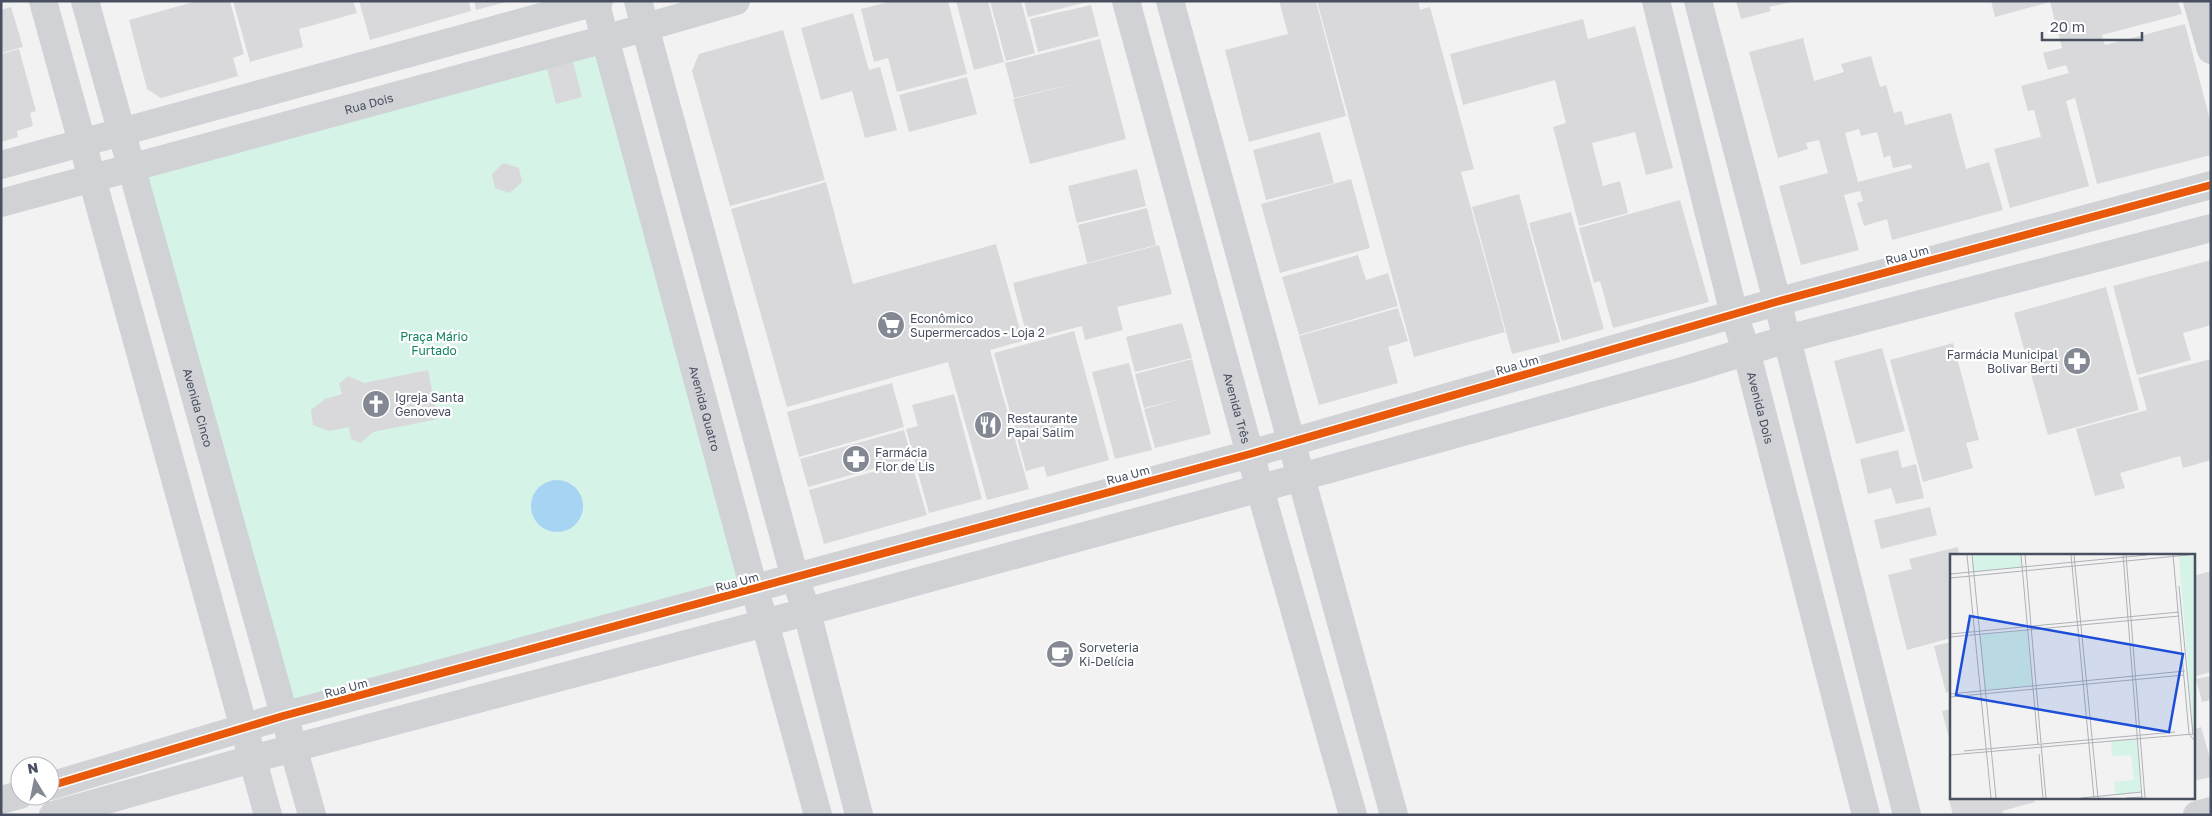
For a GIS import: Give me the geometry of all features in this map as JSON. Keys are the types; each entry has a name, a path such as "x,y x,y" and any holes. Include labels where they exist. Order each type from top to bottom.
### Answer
{"street":[{"path":"43,1 268,815"},
{"name":"Avenida Cinco","path":"85,1 312,815"},
{"name":"Rua Dois","path":"1,203 605,39 642,14 736,1"},
{"name":"Avenida Três","path":"1126,1 1250,454 1262,488 1353,815"},
{"path":"1170,1 1394,815"},
{"name":"Avenida Dois","path":"1656,1 1734,314 1746,350 1866,815"},
{"path":"1698,1 1787,339 1906,815"},
{"path":"2197,1 2211,50"},
{"path":"1,165 596,2"},
{"name":"Avenida Quatro","path":"596,2 754,589 818,815"},
{"path":"642,14 796,578 807,612 860,815"},
{"name":"Rua Um","path":"60,783 283,716 1250,454 1776,302 2211,185"},
{"path":"53,815 252,759 807,612 1262,488 1686,370 1746,350 2211,228"},
{"path":"2197,815 2211,811"}],"green space":[{"name":"Praça Mário Furtado","path":"604,41 752,589 284,715 132,167"}],"water":[{"path":"552,480 562,480 576,487 583,501 583,511 576,525 562,532 552,532 542,528 535,521 531,511 531,501 535,491 542,484"}],"building":[{"path":"197,1 230,1 244,54 233,58 238,76 161,98 147,89 129,20"},
{"path":"233,1 353,1 357,13 299,29 303,47 250,62"},
{"path":"359,1 469,1 471,11 370,40"},
{"path":"474,1 506,1 506,2 476,10"},
{"path":"892,1 948,1 967,74 897,92 888,58 874,62 861,9"},
{"path":"956,1 988,1 1004,62 974,70"},
{"path":"990,1 1021,1 1035,53 1006,61"},
{"path":"1024,1 1087,1 1087,2 1028,17"},
{"path":"1279,1 1316,1 1346,116 1249,142 1225,50 1288,34"},
{"path":"1317,1 1418,1 1420,10 1430,7 1474,169 1461,172 1505,332 1414,357"},
{"path":"1736,1 1791,2 1769,7 1771,11 1741,19"},
{"path":"1991,1 2178,1 2182,14 2102,35 2105,45 2185,24 2211,124 2211,155 2097,184 2075,98 2066,101 2089,186 2010,208 1994,149 2041,137 2034,110 2028,111 2021,86 2069,73 2066,65 2048,70 2043,53 2062,48 2050,2 1995,17"},
{"path":"1091,5 1099,36 1038,52 1030,19"},
{"path":"11,7 23,47 1,53 1,10"},
{"path":"853,13 869,70 880,67 897,130 865,138 852,91 821,100 801,28"},
{"path":"1583,19 1588,39 1635,26 1673,168 1646,175 1635,132 1592,143 1603,186 1620,181 1628,213 1579,226 1553,127 1566,123 1555,80 1463,105 1450,54"},
{"path":"783,30 825,180 730,206 692,71 699,54"},
{"path":"1803,38 1814,81 1844,72 1841,64 1871,56 1880,87 1886,85 1894,113 1902,111 1905,125 1951,113 1966,169 1989,162 2003,210 1892,240 1887,219 1864,226 1857,203 1863,201 1860,191 1844,195 1859,250 1801,265 1779,186 1828,173 1819,140 1806,143 1808,149 1778,158 1749,52","holes":["1859,129 1861,136 1877,132 1884,158 1890,155 1893,168 1911,164 1912,168 1858,182 1845,133"]},
{"path":"1100,39 1126,139 1030,164 1013,99 1086,81 1014,98 1005,63"},
{"path":"19,49 36,111 30,113 33,126 17,131 18,137 1,142 1,54"},
{"path":"573,62 582,97 556,104 547,69"},
{"path":"967,77 977,114 909,132 899,95"},
{"path":"1320,132 1334,183 1266,200 1253,150"},
{"path":"503,163 519,168 522,182 510,193 495,188 492,174"},
{"path":"1137,169 1146,206 1077,223 1068,186"},
{"path":"1351,179 1370,248 1280,273 1261,204"},
{"path":"826,182 853,284 996,244 1023,341 990,350 1029,489 987,500 948,362 787,407 731,209"},
{"path":"1519,194 1560,342 1512,354 1472,207"},
{"path":"1680,200 1709,302 1613,328 1600,281 1594,283 1579,228"},
{"path":"1147,208 1156,245 1087,263 1078,225"},
{"path":"1571,212 1604,329 1562,341 1529,223"},
{"path":"1159,245 1172,294 1117,307 1123,330 1085,340 1082,326 1028,340 1013,283"},
{"path":"1358,255 1366,280 1388,273 1398,306 1299,335 1282,277"},
{"path":"2211,260 2211,325 2183,333 2191,360 2137,375 2113,286"},
{"name":"Farmácia Municipal Bolivar Berti","path":"2106,287 2139,410 2048,435 2014,313"},
{"path":"1398,308 1408,341 1388,347 1398,383 1319,405 1299,336"},
{"path":"1182,323 1192,358 1135,372 1126,337"},
{"path":"1074,331 1109,460 1047,477 1044,466 1026,471 994,353"},
{"path":"1953,343 1979,440 1966,443 1973,468 1923,482 1890,360"},
{"path":"1882,348 1905,431 1856,444 1834,361"},
{"path":"1192,359 1211,434 1155,448 1144,409 1184,398 1144,408 1135,374"},
{"path":"2211,359 2211,460 2183,468 2180,456 2120,473 2125,488 2095,496 2076,429 2147,410 2138,378"},
{"path":"1129,363 1152,450 1115,459 1092,372"},
{"name":"Igreja Santa Genoveva","path":"428,370 438,419 373,432 361,443 351,439 349,427 329,431 313,425 311,410 325,399 342,394 339,384 348,376 364,383"},
{"path":"892,383 904,427 799,457 787,412"},
{"path":"954,394 982,499 929,513 906,429 918,426 912,405"},
{"name":"Farmácia Flor de Lis","path":"904,430 912,458 808,487 800,459"},
{"path":"1898,450 1902,468 1916,464 1924,498 1896,504 1891,488 1868,494 1860,459"},
{"path":"911,461 927,515 824,544 809,490"},
{"path":"1930,507 1937,535 1881,549 1874,520"},
{"path":"1958,547 1959,554 1950,554 1950,638 1907,650 1888,575 1912,569 1909,559"},
{"path":"2211,571 2211,672 2194,677 2194,576"},
{"path":"1950,642 1950,691 1946,693 1934,646"},
{"path":"2211,676 2211,700 2202,702 2196,679"},
{"path":"1950,709 1950,738 1949,738 1942,711"},
{"path":"2201,727 2211,762 2211,777 2194,781 2194,730"},
{"path":"1950,795 1950,798 2033,798 2035,802 2002,811 2004,815 1953,815 1948,796"}],"cycle path":[{"path":"60,783 283,716 1250,454 1776,302 2211,185"}],"place":[{"name":"Econômico Supermercados - Loja 2","path":"891,325"},
{"name":"Farmácia Municipal Bolivar Berti","path":"2077,361"},
{"name":"Igreja Santa Genoveva","path":"376,404"},
{"name":"Restaurante Papai Salim","path":"988,425"},
{"name":"Farmácia Flor de Lis","path":"856,459"},
{"name":"Sorveteria Ki-Delícia","path":"1060,654"}]}
